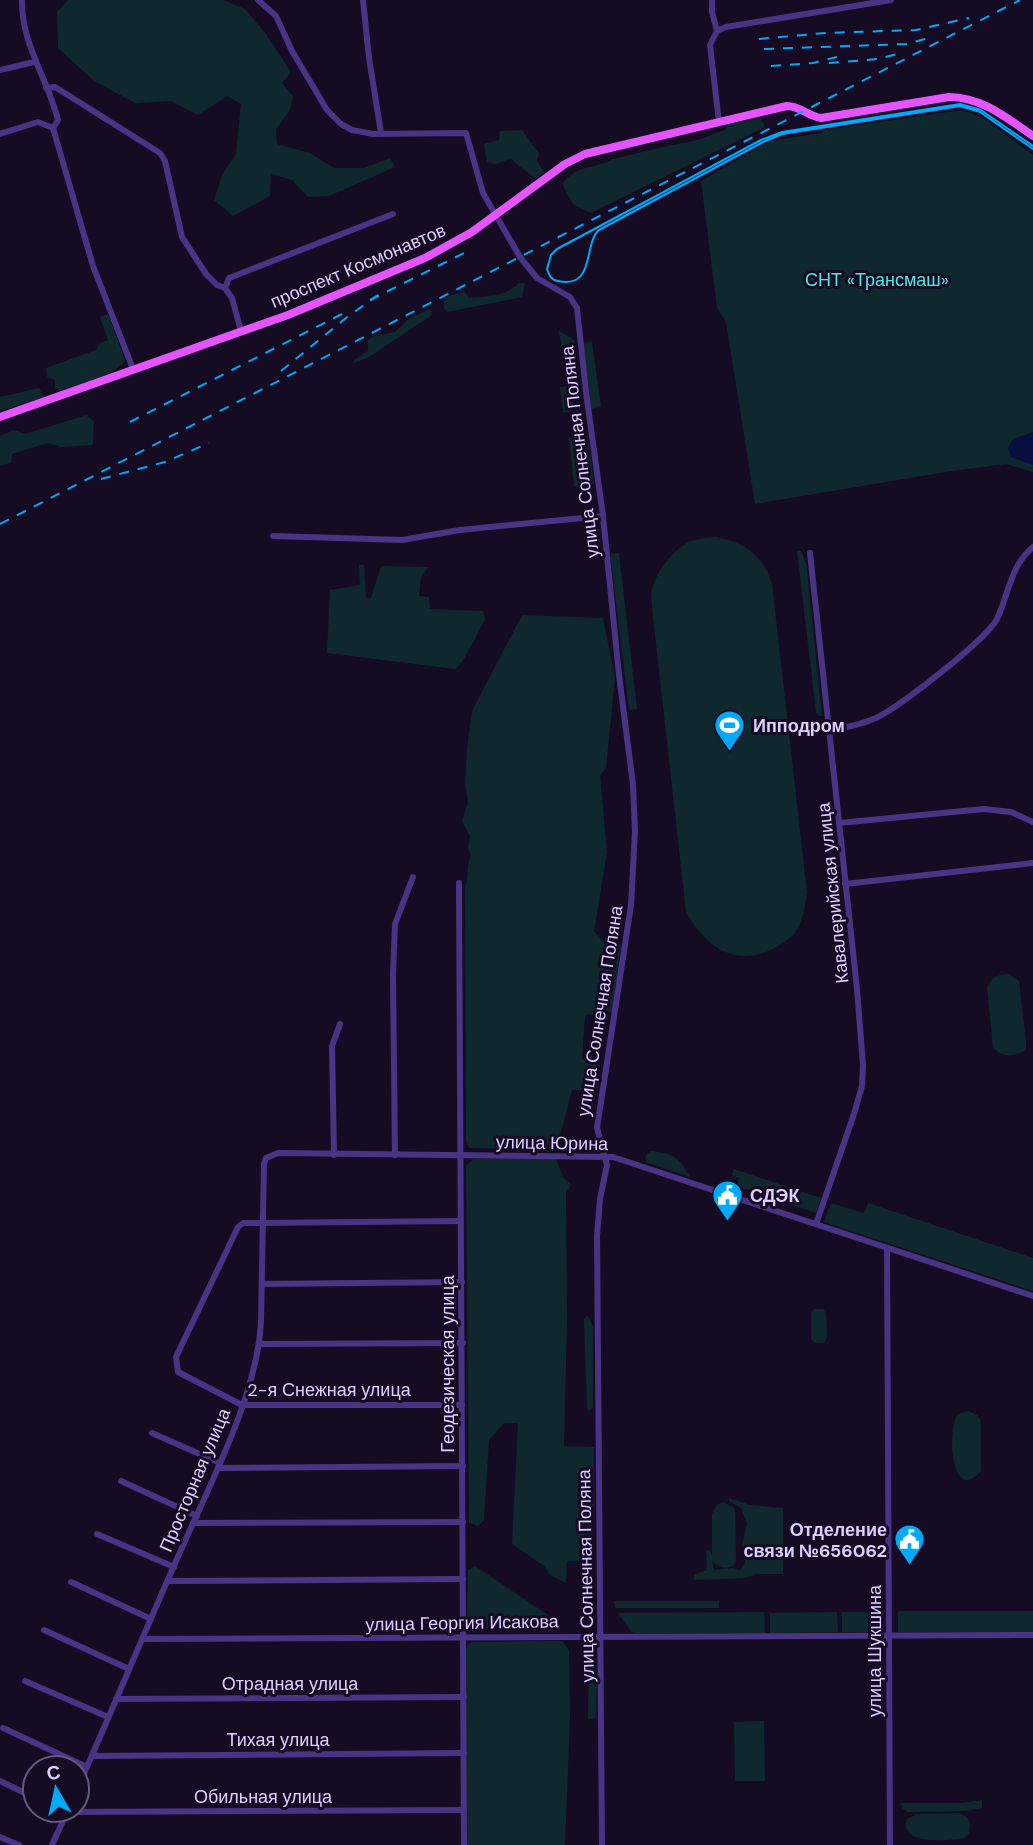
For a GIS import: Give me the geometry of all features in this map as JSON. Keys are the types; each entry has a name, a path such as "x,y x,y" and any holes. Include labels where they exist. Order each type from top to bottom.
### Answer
{"main road":[{"name":"проспект Космонавтов","path":"0,417 302,309 425,258 496,216 565,164 585,154 787,106 799,108 808,115 821,118 938,98 959,97 976,101 994,110 1033,136"}],"street":[{"path":"22,0 23,20 34,62 58,120 53,128 93,266 133,369"},
{"path":"258,0 276,16 292,51 335,120 352,130 381,133 363,0"},
{"path":"712,0 717,31"},
{"path":"719,122 710,45 717,31 726,27 891,0"},
{"path":"0,70 34,62"},
{"path":"46,88 55,87 160,153 165,161 182,237 206,274 225,288 232,298 241,331"},
{"path":"0,134 38,122 53,128"},
{"name":"улица Солнечная Поляна","path":"381,133 466,133 483,193 533,274 545,284 570,297 578,308 634,785 635,831 631,905 597,1128 607,1165 600,1199 597,1236 602,1845"},
{"path":"225,288 229,278 393,214"},
{"path":"273,536 401,540 460,530 603,516"},
{"path":"829,730 850,728 896,707 979,639 996,621 1017,566 1023,555 1033,547"},
{"name":"Кавалерийская улица","path":"810,553 857,989 862,1080 854,1114 816,1224"},
{"path":"839,823 984,809 1011,812 1033,821"},
{"path":"845,884 1033,863"},
{"path":"395,1155 395,924 413,877"},
{"name":"Геодезическая улица","path":"459,883 464,1845"},
{"path":"334,1155 332,1046 340,1024"},
{"name":"улица Юрина","path":"264,1164 266,1158 278,1153 606,1156 1033,1296"},
{"name":"Просторная улица","path":"92,1756 219,1465 242,1405 260,1345 264,1164"},
{"path":"262,1223 461,1221"},
{"name":"2-я Снежная улица","path":"262,1223 249,1222 238,1227 176,1357 178,1372 242,1405 462,1405"},
{"name":"улица Шукшина","path":"887,1248 890,1845"},
{"path":"262,1284 462,1282"},
{"path":"260,1345 463,1343"},
{"path":"152,1433 219,1465 463,1466"},
{"path":"121,1481 195,1520 463,1522"},
{"path":"97,1534 174,1567"},
{"path":"168,1581 463,1579"},
{"path":"71,1582 151,1619"},
{"path":"44,1630 129,1670"},
{"name":"улица Георгия Исакова","path":"142,1639 1033,1636"},
{"path":"24,1681 108,1717"},
{"name":"Отрадная улица","path":"116,1699 464,1697"},
{"path":"3,1728 59,1754"},
{"name":"Тихая улица","path":"92,1756 464,1752"},
{"path":"0,1782 21,1792"},
{"name":"Обильная улица","path":"91,1811 464,1810"},
{"path":"52,1845 60,1824"},
{"path":"0,1837 19,1845"}],"green space":[{"path":"68,0 223,0 245,9 266,34 291,72 282,83 293,96 290,110 276,129 277,144 310,153 334,168 364,168 390,158 395,167 329,196 308,197 292,180 271,174 270,196 233,216 214,200 222,175 236,154 241,104 227,96 198,115 171,101 135,103 94,81 58,48 57,12"},
{"name":"СНТ «Трансмаш»","path":"961,110 982,117 1033,155 1033,472 1006,464 755,504 726,322 717,308 701,181 770,141"},
{"path":"761,119 765,127 591,213 573,204 562,184 580,170 613,159 697,140 725,130 728,124"},
{"path":"522,130 539,154 537,161 544,172 535,179 511,158 497,164 487,162 484,144 499,140 500,131"},
{"path":"519,283 525,283 522,297 447,312 444,308 447,297 464,291 469,298 489,296 508,291"},
{"path":"430,309 432,315 369,357 354,363 354,360 368,351 368,340 374,336 395,332 410,318"},
{"path":"108,314 125,360 106,375 61,390 55,389 55,380 47,377 46,368 96,350 100,343 108,340 100,317"},
{"path":"559,331 575,340 569,372 573,406 571,411 563,413 560,387 567,386"},
{"path":"592,342 601,407 591,409 583,343"},
{"path":"39,388 44,397 0,411 0,397"},
{"path":"87,415 94,422 93,445 61,447 48,443 12,454 11,463 0,466 0,436 14,430 25,434"},
{"path":"569,438 588,440 594,484 584,489 574,486"},
{"name":"Ипподром","path":"716,537 752,552 764,566 772,584 807,892 802,919 794,934 771,950 757,955 744,956 721,950 702,934 686,912 651,599 657,577 674,553 691,541"},
{"path":"797,551 801,551 806,562 822,716 816,712"},
{"path":"619,553 637,709 629,710 610,554"},
{"path":"359,565 364,565 366,597 371,598 381,566 428,567 421,578 419,596 429,597 430,609 483,611 485,620 467,654 455,669 327,653 330,590 360,585"},
{"path":"522,615 603,618 615,678 606,768 600,775 607,852 594,931 605,943 621,944 612,1012 585,1015 582,1059 600,1065 598,1090 572,1090 558,1144 551,1150 469,1148 466,1141 465,887 471,855 468,849 470,836 462,821 468,803 465,783 467,748 472,711"},
{"path":"1008,974 1019,981 1026,1050 1008,1055 993,1047 987,987 995,977"},
{"path":"651,1151 675,1158 690,1177 646,1162 645,1156"},
{"path":"473,1159 556,1159 563,1177 571,1185 566,1193 564,1446 594,1447 593,1536 589,1542 594,1557 584,1561 567,1561 566,1583 550,1575 544,1566 512,1544 518,1423 504,1423 489,1440 484,1520 478,1526 469,1523 466,1166"},
{"path":"734,1169 821,1198 816,1213 737,1186 739,1178 732,1175"},
{"path":"831,1203 864,1213 868,1203 1033,1258 1033,1291 824,1222"},
{"path":"814,1309 823,1309 826,1313 827,1338 823,1343 815,1343 811,1339 811,1313"},
{"path":"586,1316 593,1327 593,1408 589,1411 584,1320"},
{"path":"968,1411 977,1415 981,1421 981,1471 971,1479 963,1479 957,1472 952,1447 958,1414"},
{"path":"729,1498 750,1505 783,1508 783,1574 694,1580 694,1575 707,1570 706,1550 710,1550 712,1556 712,1514 718,1504 724,1502 735,1509 736,1561 733,1566 727,1567 712,1561 714,1570 734,1568 740,1571 745,1563 742,1544 747,1524 741,1508 729,1501"},
{"path":"475,1566 548,1615 553,1624 548,1629 472,1628 467,1621 468,1570"},
{"path":"614,1601 719,1601 719,1608 615,1608"},
{"path":"898,1611 1033,1611 1033,1632 898,1632"},
{"path":"764,1612 765,1633 635,1633 631,1632 618,1613"},
{"path":"837,1612 838,1632 770,1633 770,1613"},
{"path":"842,1612 878,1612 878,1632 842,1632"},
{"path":"589,1638 594,1640 595,1644 597,1671 596,1718 588,1719"},
{"path":"562,1641 569,1650 570,1715 565,1845 467,1845 465,1648 472,1642"},
{"path":"764,1721 765,1781 735,1781 734,1722"},
{"path":"982,1800 982,1808 965,1811 908,1812 902,1808 901,1803 962,1803"},
{"path":"959,1813 967,1817 970,1823 969,1833 964,1838 926,1839 910,1833 906,1827 907,1819 917,1814"}],"shaded area":[{"path":"1033,432 1033,465 1011,457 1008,448 1013,439"}],"tram line":[{"path":"1033,146 981,110 960,104 782,132 761,140 557,249 551,255 547,269 556,280 570,282 578,278 587,264 591,245 599,230 782,134 960,106 980,112 1033,149"}],"railway":[{"path":"0,524 1020,0"},
{"path":"759,39 825,33 916,30 969,18"},
{"path":"764,49 906,44 933,37"},
{"path":"829,63 878,59 901,53"},
{"path":"771,66 813,63 837,57"},
{"path":"370,300 470,250"},
{"path":"281,371 378,295"},
{"path":"130,422 342,314"},
{"path":"101,479 165,462 209,443"}],"place":[{"name":"Ипподром","path":"730,753"},
{"name":"СДЭК","path":"727,1223"},
{"name":"Отделение связи №656062","path":"910,1567"}]}
